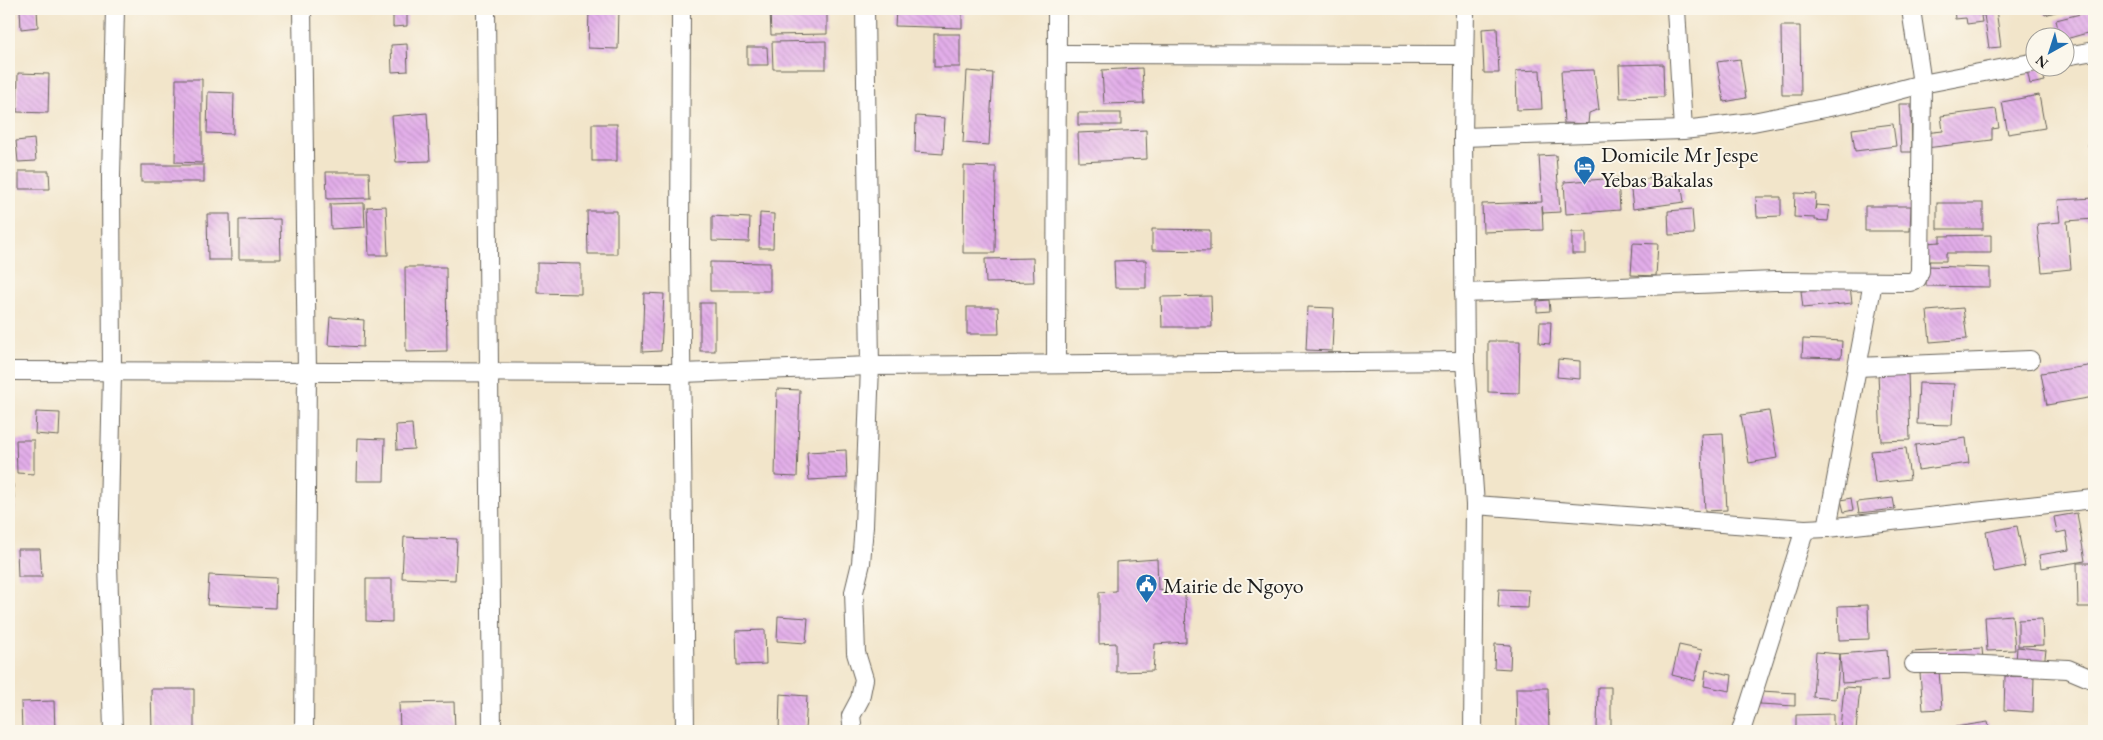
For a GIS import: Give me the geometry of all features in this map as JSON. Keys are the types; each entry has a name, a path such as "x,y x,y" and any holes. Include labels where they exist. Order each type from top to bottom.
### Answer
{"street":[{"path":"114,731 108,563 112,371 111,177 115,9"},
{"path":"302,9 307,371 304,731"},
{"path":"486,9 492,731"},
{"path":"681,9 680,246 686,731"},
{"path":"853,731 851,716 860,699 864,678 856,653 854,592 861,563 864,526 870,366 865,9"},
{"path":"1056,364 1057,9"},
{"path":"1465,9 1463,55 1465,361 1475,505 1473,731"},
{"path":"1676,9 1683,130"},
{"path":"1464,292 1775,281 1910,282 1917,279 1920,271 1922,84 1911,9"},
{"path":"2076,54 2094,51"},
{"path":"1057,54 1463,55"},
{"path":"1463,137 1683,130 1753,122 1850,103 1922,84 2026,64"},
{"path":"1827,528 1873,282"},
{"path":"1858,367 2030,360"},
{"path":"9,371 682,373 870,366 1465,361"},
{"path":"1475,505 1805,529 2094,499"},
{"path":"1741,731 1805,529"},
{"path":"1914,664 1964,664 2068,669 2094,680"}],"building":[{"path":"20,9 37,9 38,27 21,29"},
{"path":"361,9 385,9 385,13 361,13"},
{"path":"393,9 407,9 407,26 393,27"},
{"path":"589,9 619,9 618,49 588,48"},
{"path":"770,9 827,9 827,34 771,35"},
{"path":"896,9 962,9 962,28 895,26"},
{"path":"1954,9 1996,9 2001,47 1989,48 1984,15 1981,16 1982,22 1967,24 1966,18 1955,19"},
{"path":"2043,9 2062,9 2062,10 2045,15"},
{"path":"2092,11 2094,31 2076,36 2076,28 2058,28 2056,20"},
{"path":"1781,26 1800,26 1801,95 1782,95"},
{"path":"1497,28 1499,73 1484,73 1482,29"},
{"path":"934,34 960,34 960,67 934,67"},
{"path":"826,41 826,69 773,69 772,42"},
{"path":"407,44 408,71 392,72 391,45"},
{"path":"747,47 767,47 768,65 747,65"},
{"path":"1740,59 1746,98 1724,102 1717,62"},
{"path":"1663,64 1664,97 1620,98 1619,65"},
{"path":"1142,68 1144,103 1104,104 1102,70"},
{"path":"1540,70 1542,109 1517,110 1516,71"},
{"path":"1594,70 1599,109 1589,113 1588,124 1564,123 1561,71"},
{"path":"967,71 993,73 989,145 963,143"},
{"path":"18,73 49,74 48,113 17,112"},
{"path":"2029,78 2044,78 2045,81 2030,84"},
{"path":"176,79 202,79 202,163 175,162"},
{"path":"208,92 234,93 233,134 207,133"},
{"path":"2039,95 2045,128 2008,134 2002,102"},
{"path":"1899,104 1911,104 1912,152 1901,152"},
{"path":"1996,109 1999,128 1992,129 1992,140 1926,148 1924,133 1943,131 1941,116"},
{"path":"427,113 430,161 396,162 392,116"},
{"path":"1078,113 1121,113 1121,125 1078,125"},
{"path":"916,116 945,118 943,154 915,152"},
{"path":"2092,123 2094,124 2094,147 2088,146"},
{"path":"592,124 617,124 617,161 592,161"},
{"path":"1893,124 1896,146 1855,151 1852,129"},
{"path":"1146,130 1147,159 1079,162 1078,133"},
{"path":"34,139 36,161 18,162 16,141"},
{"path":"1556,155 1560,212 1543,213 1542,206 1543,230 1483,232 1482,204 1542,202 1539,156"},
{"path":"141,165 204,165 204,182 141,182"},
{"path":"964,166 996,167 995,253 963,253"},
{"path":"19,171 49,171 50,189 19,189"},
{"path":"326,172 369,172 370,198 327,199"},
{"path":"1680,175 1684,202 1633,209 1630,181"},
{"path":"1618,178 1620,210 1566,214 1564,182"},
{"path":"1795,193 1816,194 1815,210 1816,205 1830,206 1828,221 1794,217"},
{"path":"1756,197 1781,197 1781,216 1757,217"},
{"path":"2094,198 2094,219 2067,221 2071,269 2042,272 2037,224 2060,222 2058,200"},
{"path":"364,203 365,227 331,229 330,204"},
{"path":"1937,203 1983,203 1983,229 1937,229"},
{"path":"386,206 388,255 369,255 367,207"},
{"path":"1865,206 1911,206 1910,231 1865,231"},
{"path":"1692,209 1694,234 1669,235 1668,211"},
{"path":"587,211 617,211 617,254 588,254"},
{"path":"760,213 774,214 773,248 759,248"},
{"path":"207,214 230,214 231,260 208,260"},
{"path":"712,216 750,218 749,242 712,241"},
{"path":"280,219 281,259 239,259 239,220"},
{"path":"1152,229 1210,230 1210,251 1152,250"},
{"path":"1572,232 1586,232 1586,254 1572,254"},
{"path":"1991,235 1991,253 1946,253 1946,261 1926,261 1925,243 1940,242 1940,236"},
{"path":"1633,243 1658,244 1656,276 1631,275"},
{"path":"1033,258 1034,282 986,283 985,259"},
{"path":"1146,260 1146,288 1115,288 1114,261"},
{"path":"710,262 770,263 770,291 710,291"},
{"path":"537,263 581,264 581,294 537,293"},
{"path":"1927,266 1990,268 1990,287 1926,286"},
{"path":"405,267 446,267 447,351 406,352"},
{"path":"1850,287 1852,303 1803,308 1801,291"},
{"path":"644,293 664,294 661,351 642,352"},
{"path":"1211,296 1212,327 1162,327 1161,297"},
{"path":"1549,300 1550,311 1537,312 1537,301"},
{"path":"700,303 715,303 715,351 700,351"},
{"path":"967,307 998,307 999,334 967,334"},
{"path":"1308,307 1334,308 1332,351 1306,350"},
{"path":"1963,308 1967,339 1930,342 1927,311"},
{"path":"330,317 364,320 363,347 328,345"},
{"path":"1540,322 1551,322 1550,344 1539,343"},
{"path":"1803,339 1842,341 1841,358 1802,357"},
{"path":"1488,341 1520,341 1519,393 1488,392"},
{"path":"1558,359 1580,361 1580,379 1557,377"},
{"path":"2094,365 2094,397 2047,405 2041,373"},
{"path":"1908,372 1910,440 1881,441 1878,374"},
{"path":"1919,383 1954,384 1952,425 1917,424"},
{"path":"777,389 800,390 797,477 775,476"},
{"path":"1769,411 1777,458 1749,463 1741,415"},
{"path":"36,412 60,413 59,436 35,434"},
{"path":"412,424 414,449 397,450 396,425"},
{"path":"1723,433 1727,510 1705,511 1701,434"},
{"path":"358,438 385,439 384,481 357,481"},
{"path":"1966,438 1969,463 1918,470 1915,445"},
{"path":"16,440 34,440 34,474 17,473"},
{"path":"1906,448 1910,479 1875,483 1871,451"},
{"path":"846,450 847,478 809,480 807,452"},
{"path":"9,484 13,484 15,512 9,512"},
{"path":"1851,498 1853,510 1844,512 1841,500"},
{"path":"1893,498 1895,509 1859,513 1857,502"},
{"path":"2077,513 2085,561 2041,568 2039,555 2069,550 2066,531 2057,533 2054,517"},
{"path":"2017,526 2025,566 1994,572 1986,532"},
{"path":"404,537 457,539 455,580 402,578"},
{"path":"17,549 40,549 42,577 18,577"},
{"path":"1157,559 1158,589 1185,592 1186,642 1155,644 1153,671 1116,672 1116,643 1099,644 1099,592 1116,591 1116,562"},
{"path":"2077,563 2094,563 2094,607 2078,607"},
{"path":"209,575 276,578 275,608 207,605"},
{"path":"366,579 392,579 392,622 366,621"},
{"path":"1499,589 1529,590 1528,608 1498,607"},
{"path":"1868,605 1869,639 1839,640 1838,606"},
{"path":"2012,615 2015,650 1987,651 1985,617"},
{"path":"778,616 808,618 806,643 777,641"},
{"path":"2042,619 2043,645 2018,646 2018,620"},
{"path":"765,630 766,664 737,665 736,631"},
{"path":"1495,644 1511,645 1510,669 1494,668"},
{"path":"1679,645 1702,650 1695,681 1672,675"},
{"path":"2017,647 2046,650 2044,665 2016,662"},
{"path":"1982,648 1983,659 1913,663 1912,652"},
{"path":"1887,650 1889,680 1842,683 1840,654"},
{"path":"1816,652 1840,654 1836,699 1813,697"},
{"path":"1706,670 1732,675 1730,691 1704,686"},
{"path":"1939,671 1942,709 1923,710 1920,673"},
{"path":"2005,676 2034,677 2033,712 2004,710"},
{"path":"1598,687 1611,687 1611,728 1597,728"},
{"path":"1844,687 1860,688 1856,730 1840,728"},
{"path":"1516,688 1548,688 1549,731 1517,731"},
{"path":"151,689 194,689 194,731 152,731"},
{"path":"1761,691 1795,693 1795,706 1760,704"},
{"path":"780,694 807,696 805,731 779,731"},
{"path":"54,701 55,731 22,731 21,702"},
{"path":"454,702 455,731 400,731 399,703"},
{"path":"1833,714 1833,731 1796,731 1796,715"},
{"path":"1988,722 1990,731 1956,731 1955,727"}],"place":[{"name":"Domicile Mr Jespe Yebas Bakalas","path":"1585,186"},
{"name":"Mairie de Ngoyo","path":"1147,604"}]}
